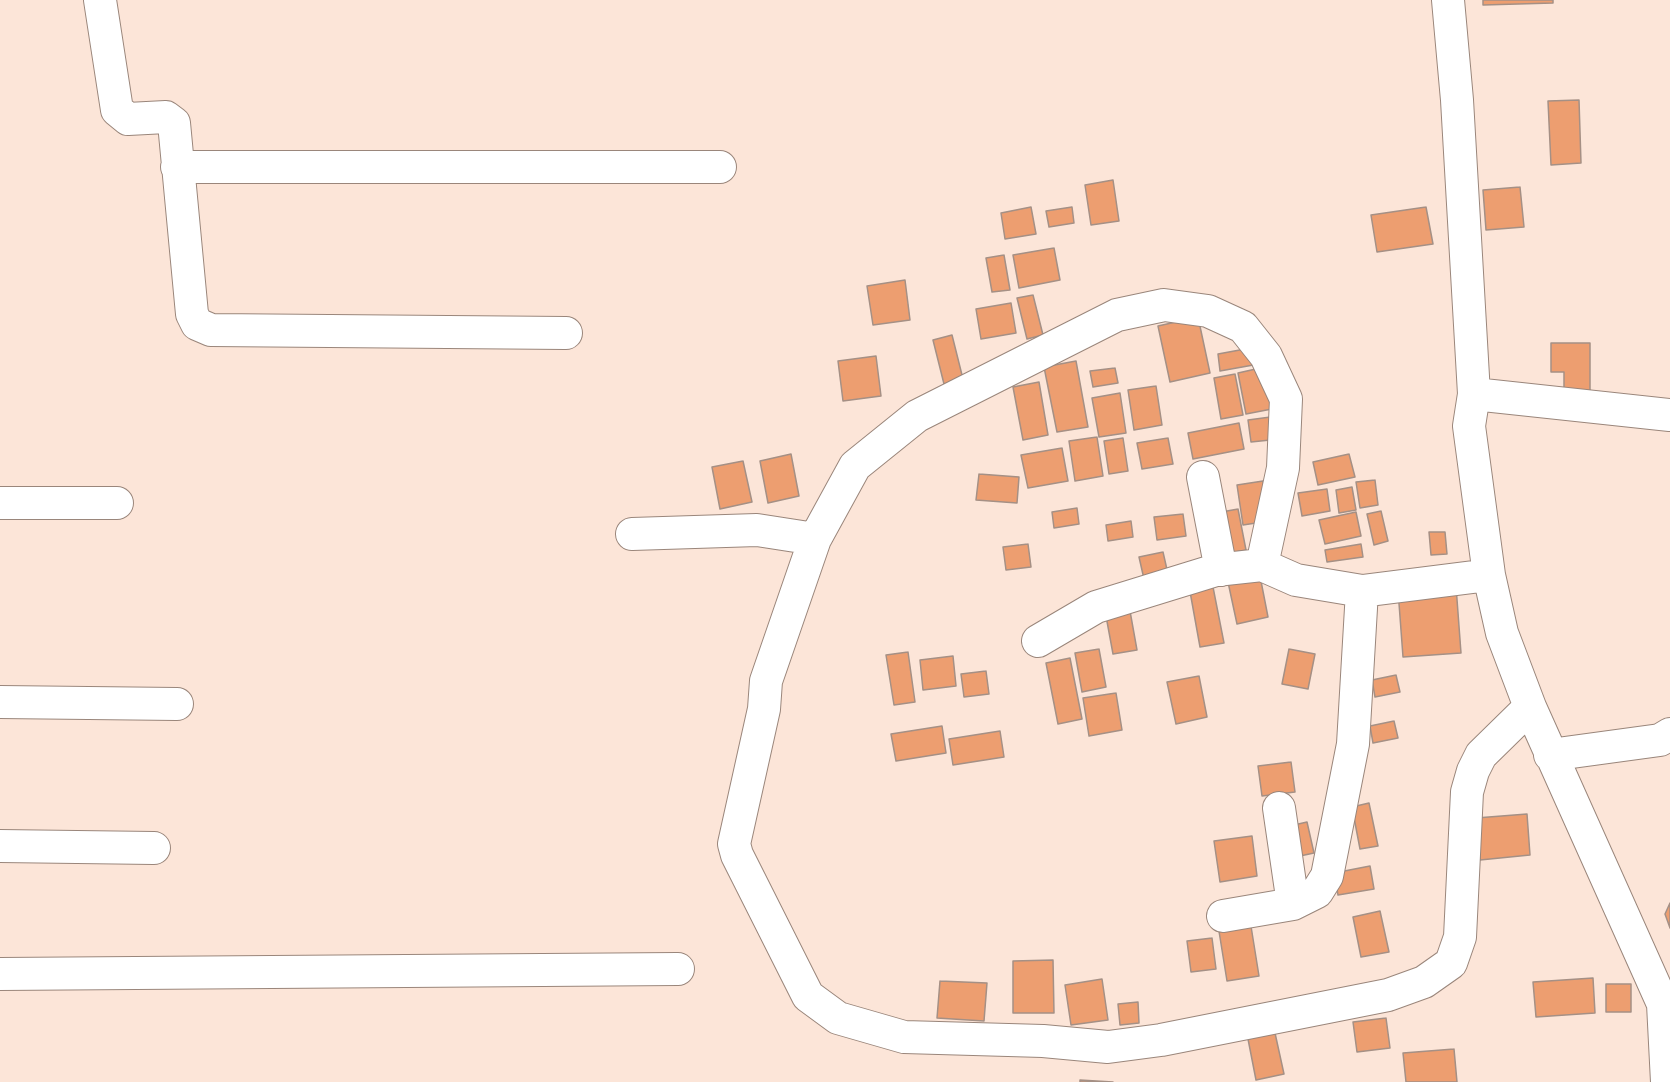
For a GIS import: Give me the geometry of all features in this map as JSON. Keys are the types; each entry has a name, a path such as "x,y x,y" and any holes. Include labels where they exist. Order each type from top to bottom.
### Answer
{"street":[{"path":"100,0 117,110 128,119 166,117 171,119 192,314 197,324 211,330 566,333"},
{"path":"1448,0 1458,100 1474,394 1470,426 1489,575 1502,633 1530,707 1663,1004 1667,1082"},
{"path":"177,167 720,167"},
{"path":"1262,565 1283,468 1286,399 1266,356 1243,327 1208,311 1164,305 1117,315 917,417 855,466 815,539 766,681 764,709 734,844 737,855 808,996 838,1018 904,1037 1043,1041 1108,1047 1161,1040 1388,995 1424,982 1451,963 1460,937 1467,792 1473,771 1481,755 1530,707"},
{"path":"1474,394 1670,415"},
{"path":"1203,477 1221,570"},
{"path":"0,503 117,503"},
{"path":"632,534 757,530 815,539"},
{"path":"1038,641 1096,607 1221,570 1262,565 1296,580 1362,591 1489,575"},
{"path":"1223,916 1293,904 1317,892 1327,876 1353,744 1362,591"},
{"path":"0,702 177,704"},
{"path":"1550,755 1660,740 1670,734"},
{"path":"1279,808 1293,904"},
{"path":"0,846 154,848"},
{"path":"0,974 678,969"}],"building":[{"path":"1483,0 1553,0 1553,3 1483,5"},
{"path":"1579,100 1581,163 1551,165 1548,101"},
{"path":"1113,180 1119,221 1091,225 1085,185"},
{"path":"1520,187 1524,227 1486,230 1483,190"},
{"path":"1031,207 1036,234 1005,239 1001,213"},
{"path":"1072,207 1074,223 1049,227 1046,211"},
{"path":"1426,207 1433,244 1377,252 1371,215"},
{"path":"1054,248 1060,280 1019,288 1013,255"},
{"path":"1004,255 1010,290 992,292 986,258"},
{"path":"905,280 910,320 873,325 867,286"},
{"path":"1033,295 1043,335 1027,339 1017,298"},
{"path":"1011,303 1016,333 981,339 976,309"},
{"path":"1198,317 1210,373 1170,382 1158,326"},
{"path":"952,335 965,387 946,392 933,340"},
{"path":"1551,343 1590,343 1590,393 1564,393 1564,372 1551,372"},
{"path":"1256,347 1259,364 1220,371 1218,354"},
{"path":"876,356 881,396 843,401 838,361"},
{"path":"1076,361 1088,427 1057,432 1044,367"},
{"path":"1269,366 1277,408 1246,414 1238,373"},
{"path":"1115,368 1118,383 1093,387 1090,371"},
{"path":"1235,374 1243,415 1221,419 1214,378"},
{"path":"1039,382 1048,435 1023,440 1013,387"},
{"path":"1156,386 1162,425 1134,430 1128,390"},
{"path":"1120,393 1126,433 1099,437 1092,398"},
{"path":"1278,416 1280,439 1251,442 1248,420"},
{"path":"1239,423 1244,449 1193,459 1188,433"},
{"path":"1097,437 1103,476 1075,481 1069,441"},
{"path":"1123,438 1128,471 1109,474 1104,441"},
{"path":"1168,438 1173,464 1142,469 1137,443"},
{"path":"1062,448 1068,481 1028,488 1021,455"},
{"path":"791,454 799,496 768,503 760,461"},
{"path":"1349,454 1355,477 1318,485 1313,462"},
{"path":"743,461 752,502 720,509 712,467"},
{"path":"979,474 1019,477 1017,503 976,500"},
{"path":"1375,480 1378,505 1360,508 1356,482"},
{"path":"1263,481 1269,521 1243,525 1237,485"},
{"path":"1352,487 1356,510 1339,513 1336,490"},
{"path":"1327,489 1330,511 1302,516 1298,493"},
{"path":"1077,508 1079,524 1054,528 1052,512"},
{"path":"1238,509 1246,550 1225,554 1216,513"},
{"path":"1381,511 1388,541 1374,545 1367,514"},
{"path":"1356,512 1361,536 1325,544 1319,520"},
{"path":"1183,514 1186,536 1157,540 1154,517"},
{"path":"1131,521 1133,537 1108,541 1106,525"},
{"path":"1429,532 1445,532 1447,554 1431,555"},
{"path":"1028,544 1031,567 1006,570 1003,547"},
{"path":"1361,544 1363,557 1327,562 1325,550"},
{"path":"1163,552 1168,574 1144,579 1139,557"},
{"path":"1260,576 1268,617 1237,624 1228,582"},
{"path":"1212,582 1224,643 1200,647 1189,586"},
{"path":"1456,586 1461,653 1403,657 1398,590"},
{"path":"1130,611 1137,650 1113,654 1106,616"},
{"path":"1099,649 1106,687 1082,692 1075,653"},
{"path":"1289,649 1315,654 1308,689 1282,684"},
{"path":"908,652 915,702 894,705 886,655"},
{"path":"953,656 956,686 923,690 920,660"},
{"path":"1070,658 1082,719 1058,724 1046,663"},
{"path":"986,671 989,694 964,697 961,674"},
{"path":"1396,675 1400,692 1375,697 1372,680"},
{"path":"1199,676 1207,717 1176,724 1167,682"},
{"path":"1116,693 1122,730 1089,736 1083,698"},
{"path":"1394,721 1398,738 1373,743 1370,726"},
{"path":"942,726 946,753 896,761 891,734"},
{"path":"1000,731 1004,757 953,765 949,739"},
{"path":"1291,762 1295,792 1262,796 1258,766"},
{"path":"1369,803 1378,846 1360,849 1352,807"},
{"path":"1527,814 1530,855 1480,860 1476,818"},
{"path":"1307,822 1314,853 1300,856 1294,825"},
{"path":"1252,836 1257,876 1220,882 1214,841"},
{"path":"1370,866 1374,889 1338,895 1334,873"},
{"path":"1670,903 1670,928 1665,914"},
{"path":"1380,911 1389,952 1361,957 1353,917"},
{"path":"1250,920 1259,976 1227,981 1218,925"},
{"path":"1212,938 1216,969 1191,972 1187,941"},
{"path":"1053,960 1054,1013 1013,1013 1013,961"},
{"path":"1593,978 1595,1013 1536,1017 1533,982"},
{"path":"1102,979 1108,1020 1071,1025 1065,985"},
{"path":"940,981 987,983 984,1021 937,1018"},
{"path":"1606,984 1631,984 1631,1012 1606,1012"},
{"path":"1138,1002 1139,1023 1120,1025 1118,1004"},
{"path":"1386,1018 1390,1048 1357,1052 1353,1022"},
{"path":"1275,1033 1284,1074 1256,1080 1248,1039"},
{"path":"1454,1049 1457,1082 1406,1082 1403,1053"},
{"path":"1080,1080 1113,1082 1080,1082"}]}
